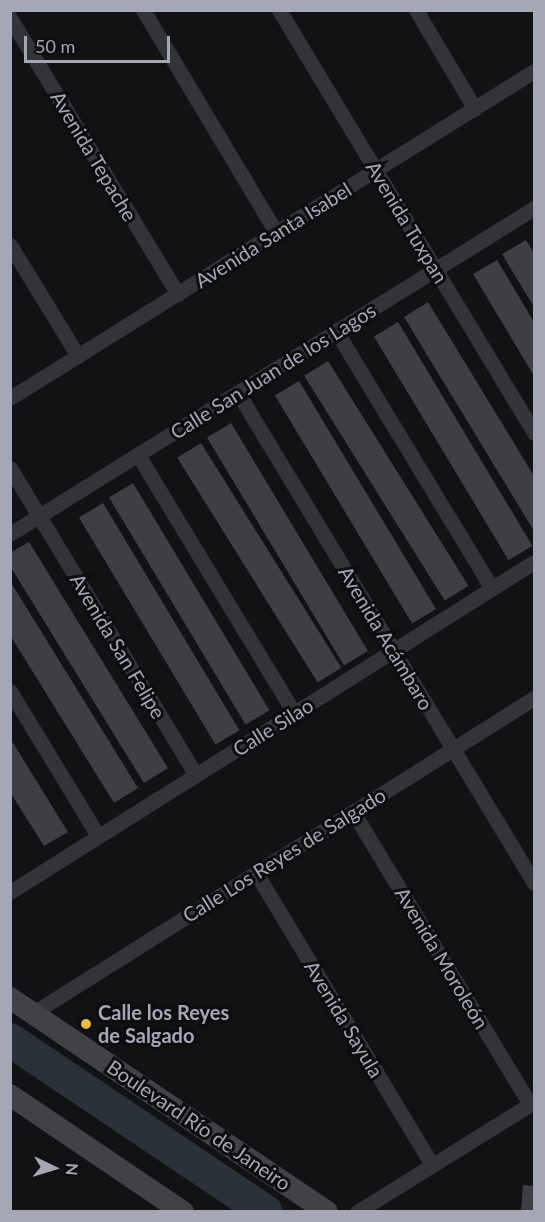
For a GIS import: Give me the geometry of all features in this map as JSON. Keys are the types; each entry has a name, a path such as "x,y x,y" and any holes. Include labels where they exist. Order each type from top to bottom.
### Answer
{"street":[{"path":"143,10 276,232"},
{"name":"Avenida Tuxpan","path":"279,10 534,433"},
{"path":"416,10 475,109"},
{"name":"Avenida Tepache","path":"10,18 178,294"},
{"name":"Avenida Santa Isabel","path":"10,398 534,71"},
{"name":"Calle San Juan de los Lagos","path":"10,534 534,208"},
{"path":"10,245 78,356"},
{"path":"336,331 492,590"},
{"name":"Avenida Acámbaro","path":"238,393 534,883"},
{"path":"138,455 294,713"},
{"name":"Avenida San Felipe","path":"10,468 196,775"},
{"name":"Calle Silao","path":"10,891 534,562"},
{"path":"10,691 98,836"},
{"name":"Calle Los Reyes de Salgado","path":"33,1013 534,698"},
{"name":"Avenida Moroleón","path":"353,812 532,1103"},
{"name":"Avenida Sayula","path":"256,873 432,1165"},
{"name":"Boulevard Río de Janeiro","path":"10,998 327,1212"},
{"path":"10,1095 183,1212"},
{"path":"357,1212 532,1103"}],"building":[{"path":"526,240 534,253 534,307 502,254"},
{"path":"497,260 534,322 534,376 473,274"},
{"path":"428,302 534,476 534,531 404,317"},
{"path":"398,322 532,546 508,560 374,336"},
{"path":"328,361 468,586 445,601 304,376"},
{"path":"299,381 436,609 412,623 275,395"},
{"path":"231,423 368,651 344,665 207,437"},
{"path":"201,443 341,668 318,683 177,458"},
{"path":"133,483 269,710 245,725 109,497"},
{"path":"103,503 239,730 215,745 79,517"},
{"path":"29,542 168,768 144,783 10,566 10,553"},
{"path":"10,581 138,788 114,803 10,635"},
{"path":"10,738 68,832 44,846 10,792"},
{"path":"523,1185 534,1186 534,1212 521,1212"}],"waterway":[{"path":"10,1040 266,1212"}],"place":[{"name":"Calle los Reyes de Salgado","path":"86,1024"}]}
